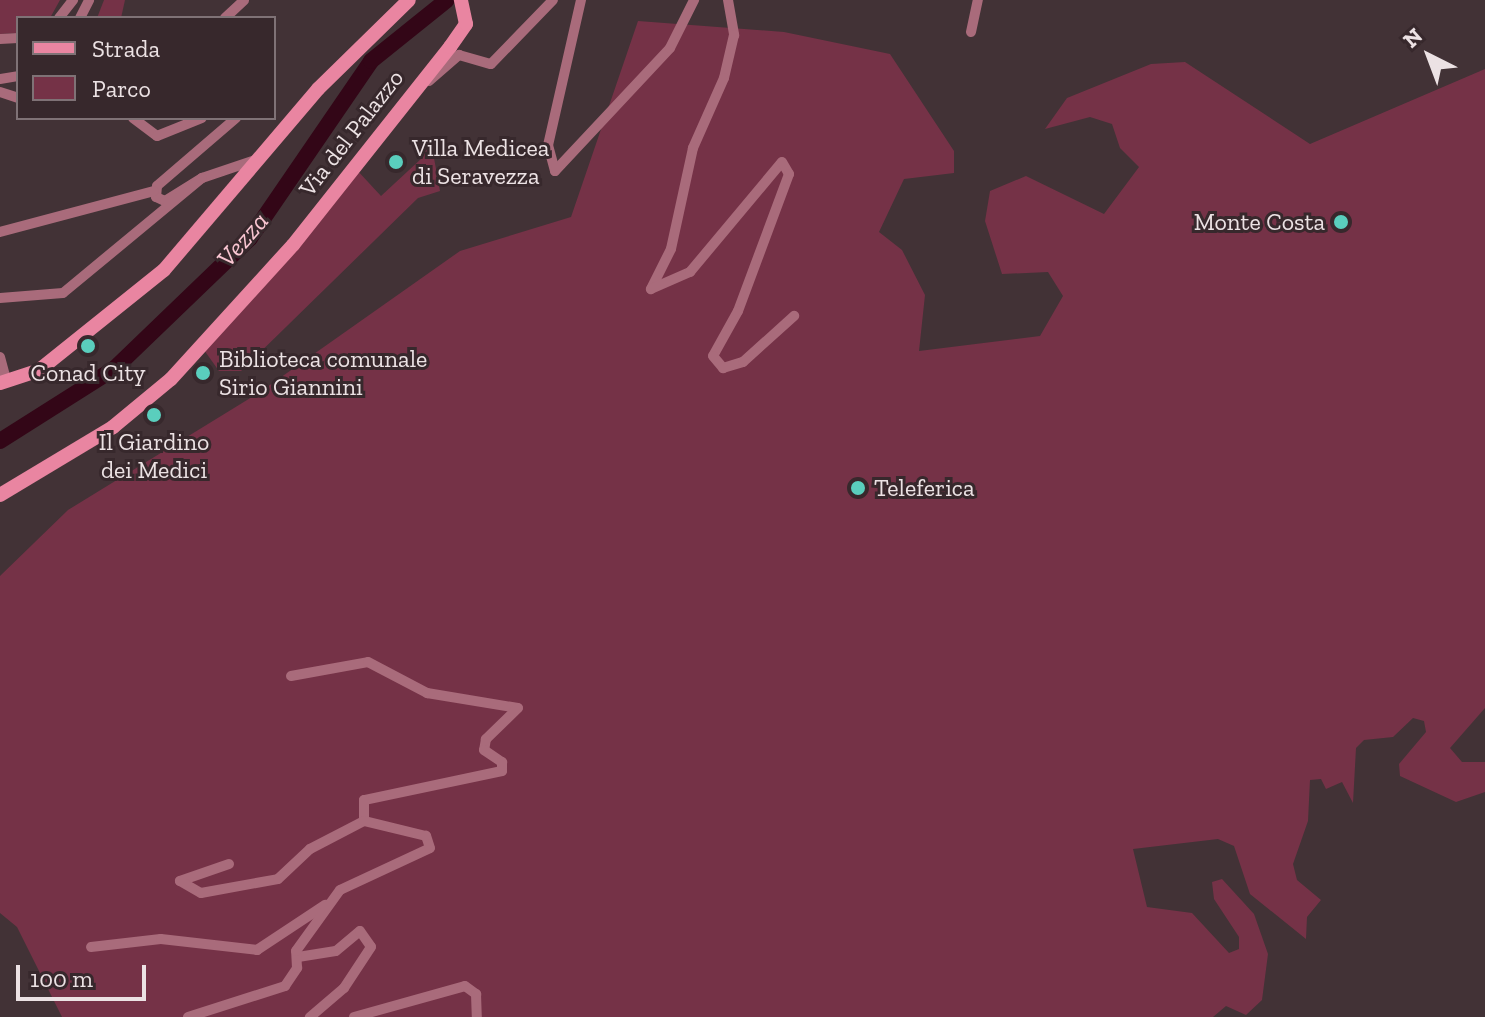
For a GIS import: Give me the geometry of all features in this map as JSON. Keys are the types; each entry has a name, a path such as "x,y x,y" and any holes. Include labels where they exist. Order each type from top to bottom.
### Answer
{"main road":[{"path":"3,382 38,371 164,270 258,159 409,0"},
{"name":"Via del Palazzo","path":"0,494 113,427 171,379 293,245 466,24 462,3"},
{"path":"0,481 0,494"}],"street":[{"path":"61,16 73,0"},
{"path":"227,16 244,0"},
{"path":"416,86 459,55 491,64 553,0"},
{"path":"581,0 548,145 555,171 670,48 694,0"},
{"path":"728,0 734,35 721,91 693,148 671,249 651,289 690,272 782,162 789,174 738,311 713,356 723,368 743,362 794,316"},
{"path":"971,32 978,0"},
{"path":"136,120 157,136 197,120"},
{"path":"0,232 154,191 234,120"},
{"path":"154,191 165,201 202,178 258,159"},
{"path":"0,298 63,293 202,178"},
{"path":"0,357 3,382"},
{"path":"291,676 368,662 427,693 518,708 486,739 484,750 502,762 502,771 364,800 364,821"},
{"path":"91,947 161,939 257,950 325,905 340,890 430,848 426,836 364,821 310,849 278,879 201,893 180,881 229,864"},
{"path":"188,1017 274,994 293,978 298,957 325,905"},
{"path":"298,957 326,955 360,931 371,947 344,988 310,1017"},
{"path":"354,1017 465,986 476,994 477,1017"}],"green space":[{"path":"0,0 60,0 51,16 16,16 16,33 0,34"},
{"path":"104,0 125,0 121,16 98,16"},
{"path":"638,21 784,32 890,54 954,151 954,173 904,179 879,232 902,250 925,295 919,351 1040,336 1063,296 1048,272 1002,274 985,221 990,191 1026,176 1104,214 1139,167 1120,148 1112,124 1090,117 1045,129 1067,98 1151,64 1185,62 1310,144 1485,69 1485,708 1450,748 1462,762 1485,762 1485,792 1456,802 1400,776 1399,764 1426,732 1424,721 1413,718 1393,737 1364,740 1356,748 1353,803 1342,782 1326,789 1321,779 1310,780 1308,821 1293,864 1297,880 1321,900 1307,917 1306,939 1250,894 1234,846 1218,839 1133,849 1147,907 1192,913 1229,953 1239,949 1239,937 1214,899 1212,882 1222,879 1254,914 1268,954 1262,1000 1246,1015 1226,1006 1213,1017 62,1017 17,927 0,913 0,576 68,510 260,392 460,251 571,217"},
{"path":"417,139 434,158 440,191 418,198 241,371 219,371 204,350 356,169 381,196 422,158"}],"waterway":[{"name":"Vezza","path":"0,441 114,369 250,238 371,61 447,0"}],"place":[{"name":"Villa Medicea di Seravezza","path":"396,162"},
{"name":"Monte Costa","path":"1341,222"},
{"name":"Conad City","path":"88,346"},
{"name":"Biblioteca comunale Sirio Giannini","path":"203,373"},
{"name":"Il Giardino dei Medici","path":"154,415"},
{"name":"Teleferica","path":"858,488"}]}
